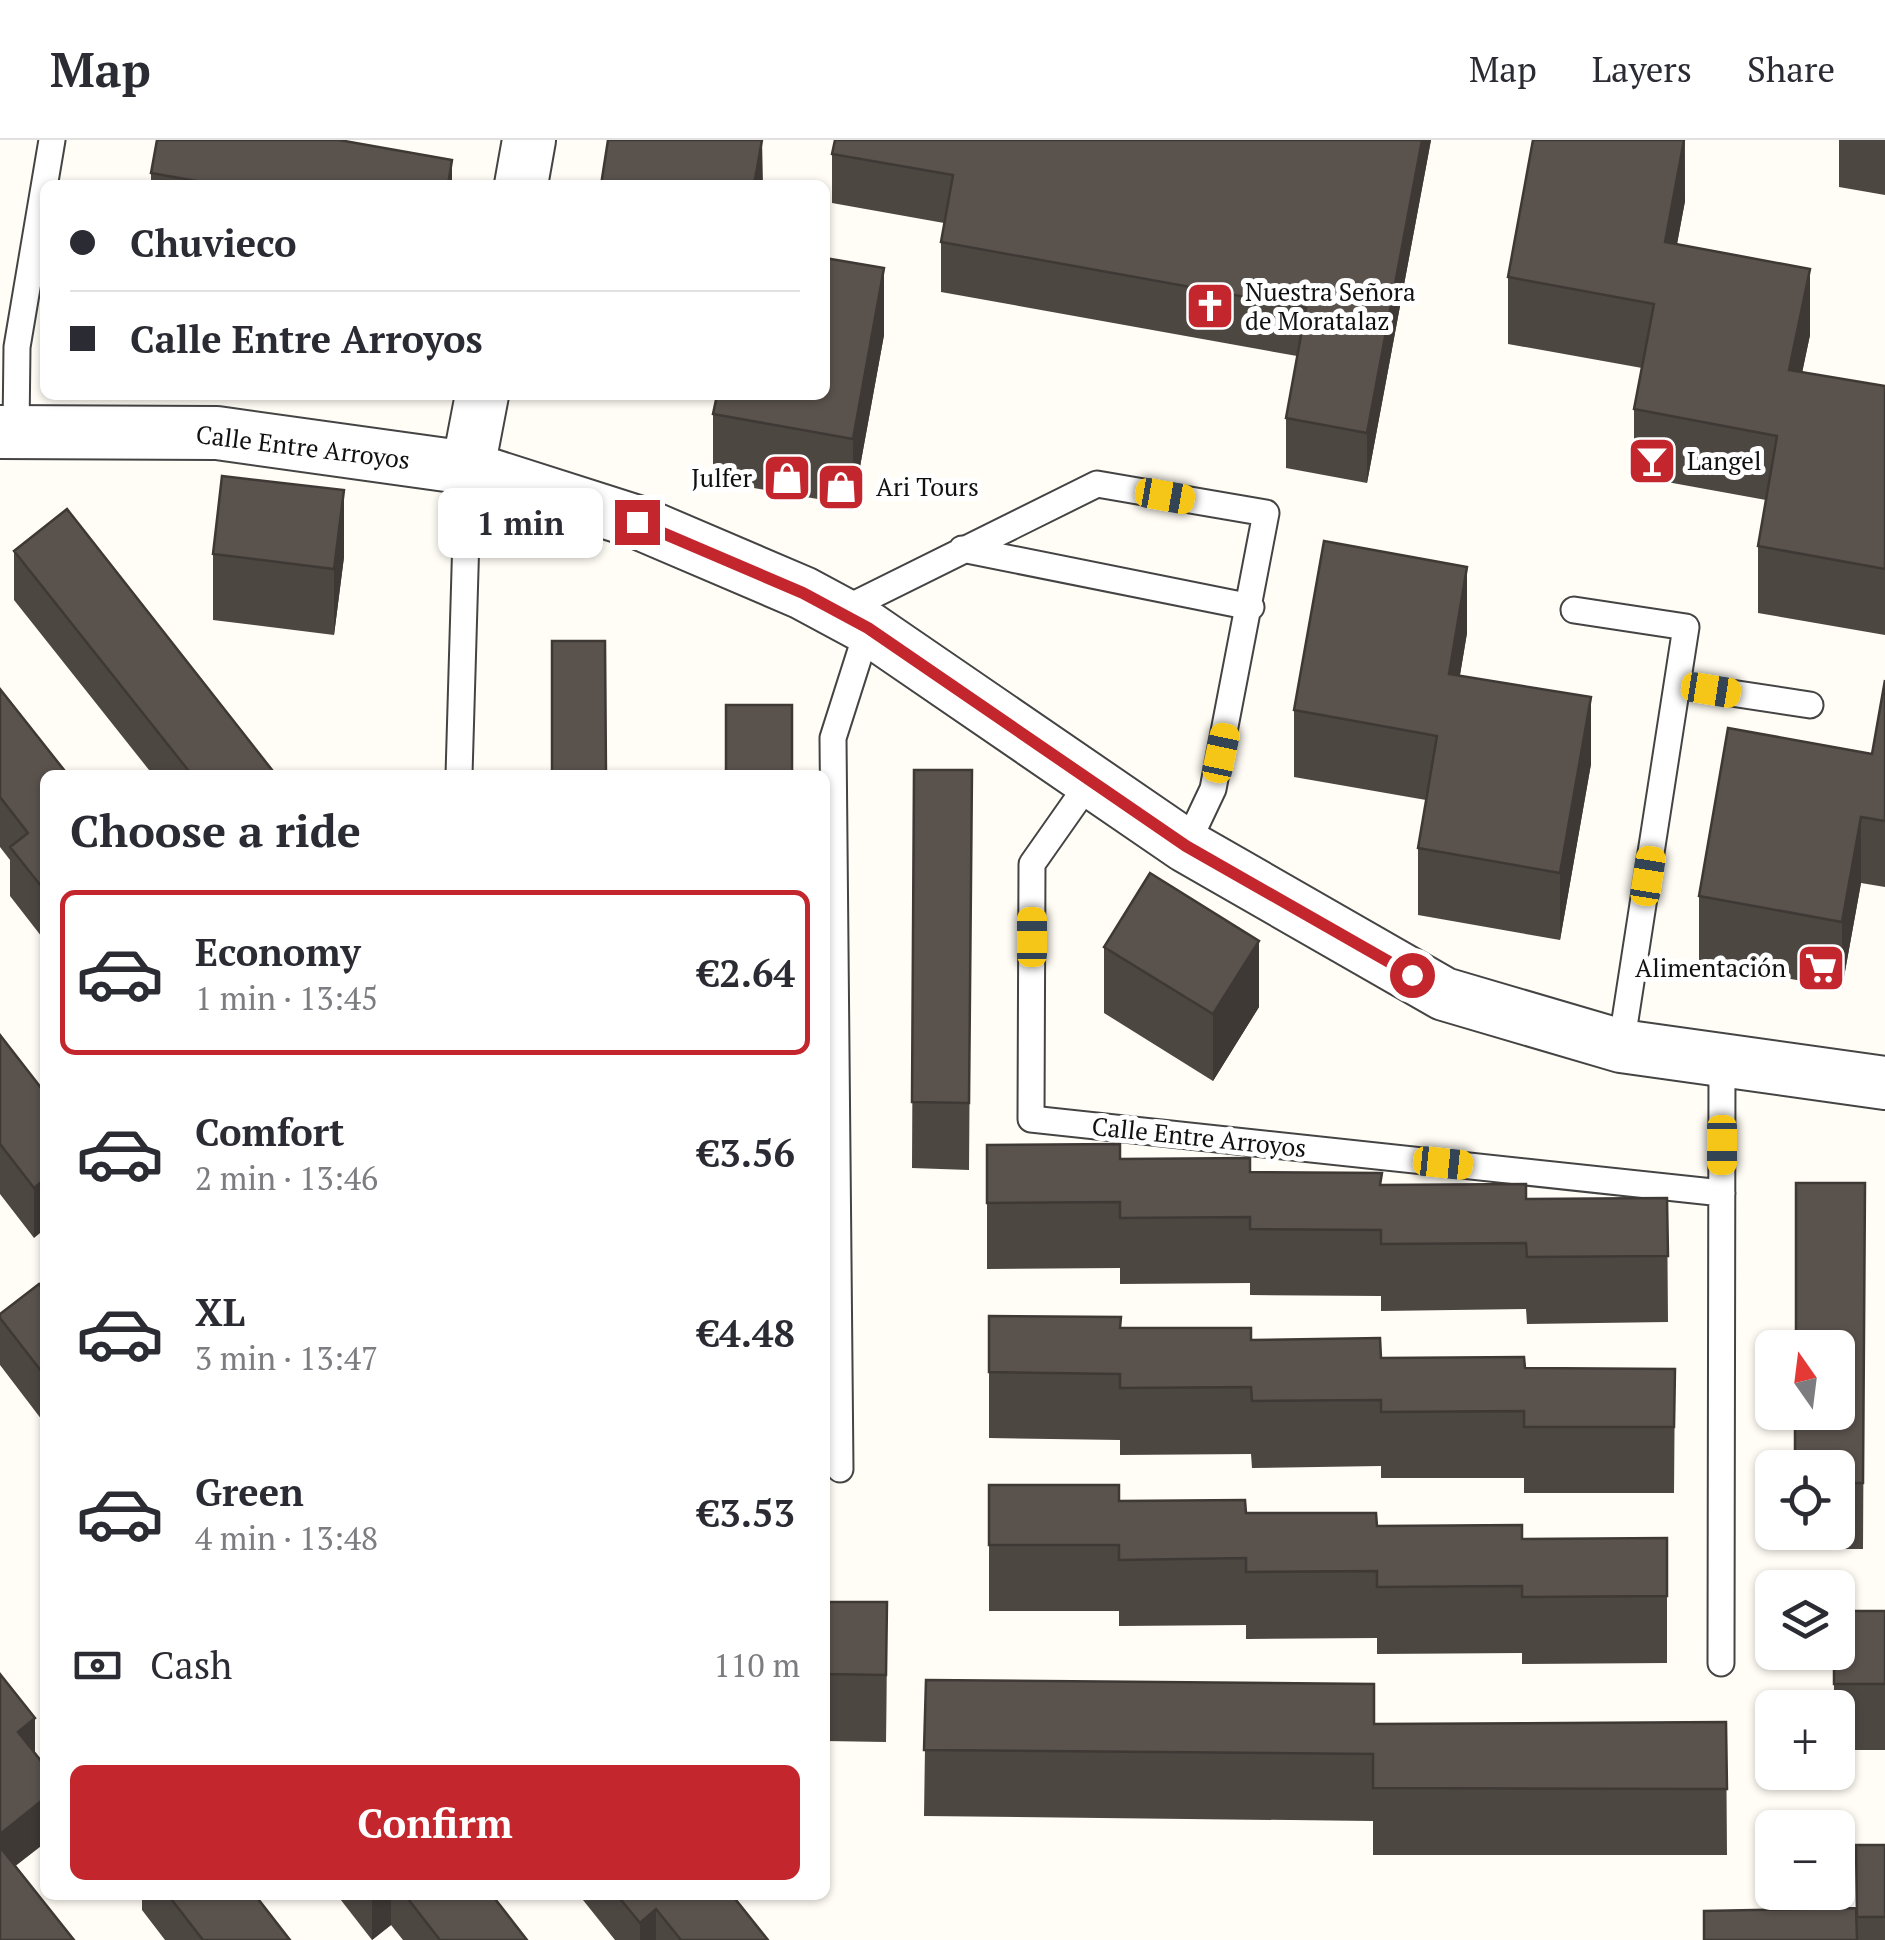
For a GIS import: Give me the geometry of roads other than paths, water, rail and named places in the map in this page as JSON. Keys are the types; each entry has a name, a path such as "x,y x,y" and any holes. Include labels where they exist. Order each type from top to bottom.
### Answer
{"street":[{"path":"521,180 529,140"},
{"path":"468,468 481,400"},
{"name":"Calle Entre Arroyos","path":"8,431 217,433 468,468 637,522 854,620 1186,846 1444,994 1621,1046 1885,1083"},
{"path":"1855,1881 1885,1882"}],"lane":[{"name":"Calle Entre Arroyos","path":"45,180 52,140"},
{"name":"Calle Entre Arroyos","path":"8,431 17,347 40,211"},
{"path":"459,770 468,468"},
{"path":"840,1469 833,738 854,620 962,548 1098,484 1266,512 1251,607 1213,790 1186,846"},
{"path":"962,548 1251,607"},
{"path":"1574,610 1686,627 1621,1046"},
{"path":"1678,685 1810,704"},
{"name":"Calle Entre Arroyos","path":"1091,780 1032,864 1031,1119 1722,1194"},
{"path":"1722,1061 1722,1663"}],"place":[{"name":"Nuestra Señora de Moratalaz","path":"1210,306"},
{"name":"Langel","path":"1652,461"},
{"name":"Julfer","path":"787,478"},
{"name":"Ari Tours","path":"841,487"},
{"name":"Alimentación","path":"1821,968"}]}
